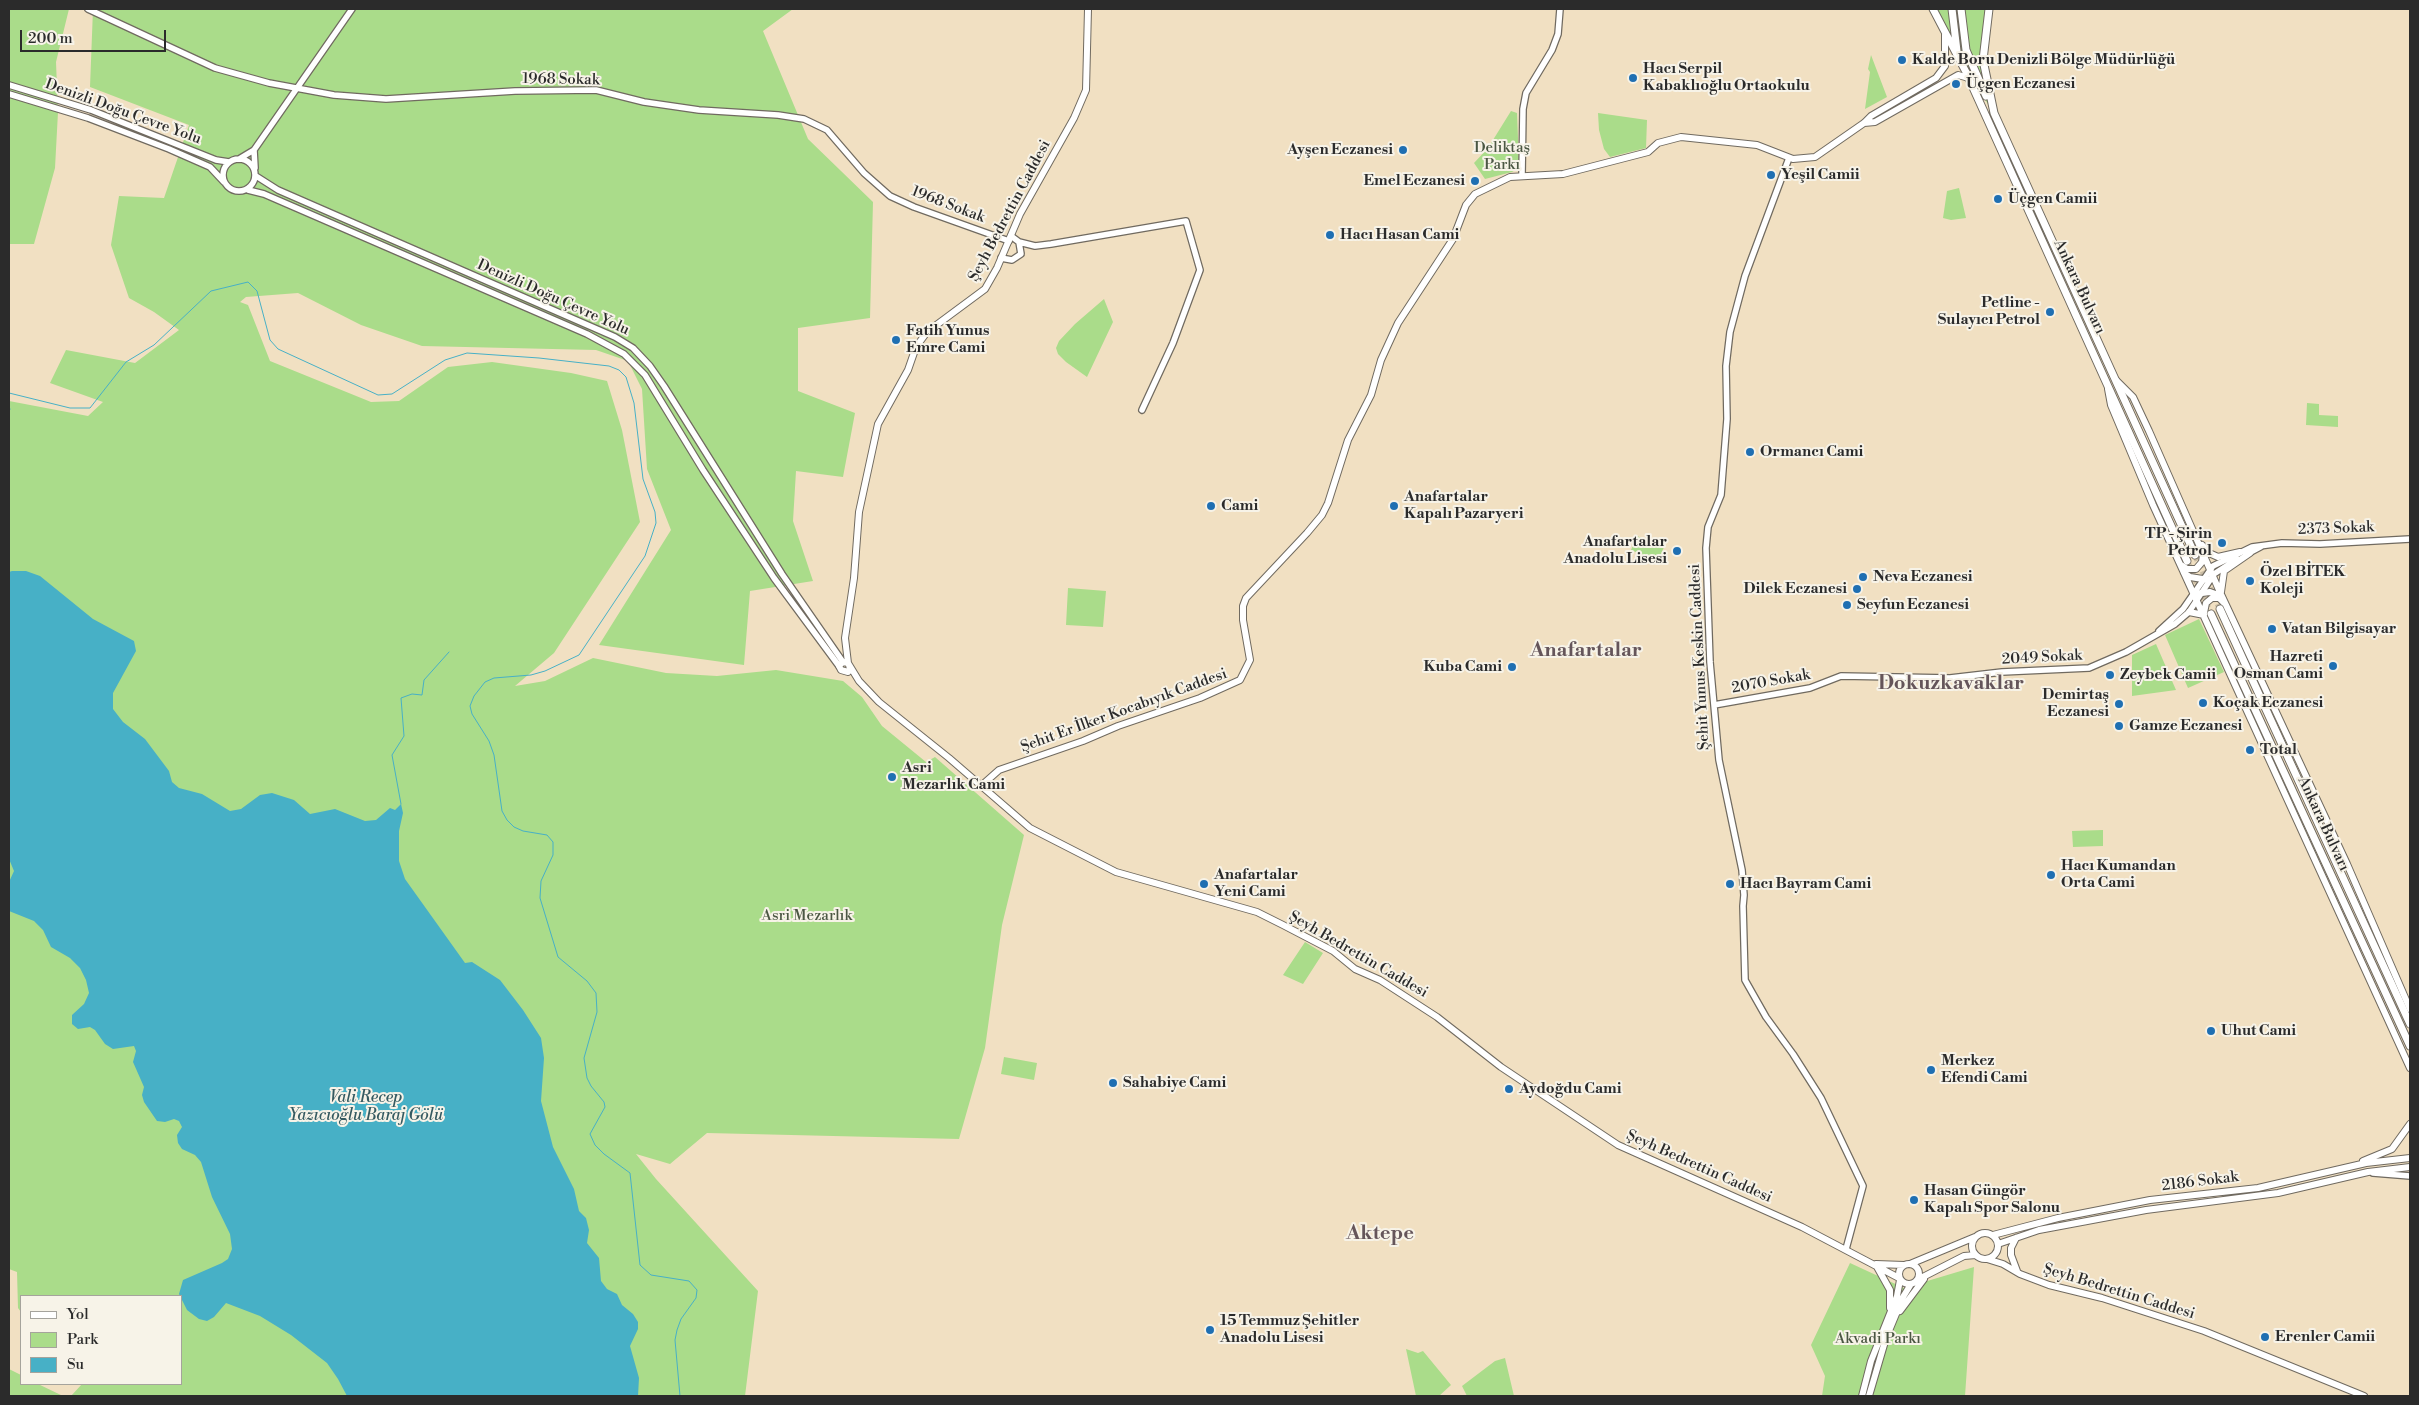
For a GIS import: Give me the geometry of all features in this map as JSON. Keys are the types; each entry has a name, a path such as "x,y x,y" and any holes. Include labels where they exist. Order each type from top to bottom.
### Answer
{"main road":[{"name":"Şeyh Bedrettin Caddesi","path":"1088,9 1085,95 1020,214 1010,239 985,289 946,316 927,332 878,424 859,512 854,578 845,638 845,663 859,681 880,702 1030,828 1116,872 1257,912 1333,951 1355,968 1380,980 1437,1017 1501,1067 1618,1145 1784,1219 1846,1249 1900,1279"},
{"name":"Ankara Bulvarı","path":"1933,9 1969,78 2106,381 2183,562"},
{"path":"1952,9 1958,57"},
{"name":"Ankara Bulvarı","path":"1961,9 1966,50 2116,379 2199,555"},
{"name":"Ankara Bulvarı","path":"1989,9 1983,60 1994,113"},
{"name":"Şehit Er İlker Kocabıyık Caddesi","path":"981,786 988,778 1005,767 1200,698 1240,680 1250,660 1243,620 1243,606 1246,598 1308,533 1328,503 1348,440 1371,395 1380,360 1398,322 1453,240 1466,204 1475,194 1502,180 1522,176 1567,173 1604,161 1648,152 1658,143 1681,137 1757,145 1789,158 1804,160 1820,155 1871,116 1941,73 1946,59 1945,35"},
{"name":"Şehit Er İlker Kocabıyık Caddesi","path":"1864,123 1875,122 1958,75 1969,78"},
{"path":"2116,379 2132,397 2196,537 2202,562 2196,569 2187,569 2183,562"},
{"path":"2196,537 2213,556 2226,556 2240,552"},
{"path":"2223,607 2221,595 2224,571 2250,553"},
{"path":"2199,555 2208,576 2221,595"},
{"path":"2183,562 2183,572 2208,615 2410,1068"},
{"path":"2183,572 2190,577 2208,576"},
{"path":"2197,596 2215,592 2221,595"},
{"path":"2208,615 2206,603 2213,598 2221,600 2347,864 2410,1009"},
{"name":"Ankara Bulvarı","path":"2223,607 2410,1024"},
{"path":"2189,612 2208,615"},
{"name":"Ankara Bulvarı","path":"2208,615 2410,1046"},
{"path":"845,663 850,669 845,673 859,681"},
{"path":"2353,1166 2392,1149 2410,1124"},
{"name":"2186 Sokak","path":"1993,1235 2058,1218 2131,1204 2258,1188 2353,1166 2410,1158"},
{"name":"2186 Sokak","path":"1998,1246 2039,1230 2146,1210 2278,1193 2368,1172 2410,1167"},
{"path":"1900,1279 1905,1284 1914,1282 1964,1256 1976,1255 1987,1259 1995,1255 1998,1246 1993,1235 1984,1232 1975,1237 1972,1247 1976,1255"},
{"name":"Şeyh Bedrettin Caddesi","path":"1875,1264 1907,1264 1975,1237"},
{"path":"2016,1238 2011,1248 2011,1255 2014,1266 2020,1274"},
{"name":"Şeyh Bedrettin Caddesi","path":"1998,1246 2008,1266"},
{"name":"Şeyh Bedrettin Caddesi","path":"1987,1259 2058,1288 2102,1298 2175,1320 2364,1396"},
{"path":"1875,1264 1890,1290 1890,1314"},
{"path":"1862,1396 1872,1361 1890,1314 1900,1279 1899,1270 1907,1264 1918,1270 1914,1282 1905,1291 1892,1322 1875,1370 1869,1396"},
{"path":"1892,1322 1914,1290 1929,1274"}],"street":[{"name":"1968 Sokak","path":"88,9 215,68 334,95 386,99 596,90 644,102 700,110 792,116 816,123 827,130 864,173 890,196 914,207 1035,246"},
{"path":"224,182 223,172 229,162 239,159 254,150 352,9"},
{"path":"1522,176 1523,109 1526,93 1552,50 1558,34 1560,9"},
{"name":"Denizli Doğu Çevre Yolu","path":"9,85 91,110 216,160 229,162"},
{"name":"Denizli Doğu Çevre Yolu","path":"9,94 88,118 169,148 210,167 237,192 248,190 264,194 587,334 624,354 645,375 703,470 774,578 845,663"},
{"path":"248,190 255,182 254,150"},
{"name":"Şehit Yunus Keskin Caddesi","path":"1789,158 1744,276 1730,332 1726,366 1728,398 1721,495 1708,527 1706,548 1710,662 1719,760 1742,870 1745,980 1766,1017 1793,1054 1821,1098 1863,1186 1846,1249"},
{"name":"Denizli Doğu Çevre Yolu","path":"239,159 249,162 256,173 278,190 615,337 632,348 650,366 664,386 782,574 845,663"},
{"path":"1001,258 1012,260 1035,246 1186,221 1200,270 1173,343 1142,410"},
{"path":"1020,242 1021,254"},
{"name":"2373 Sokak","path":"2208,576 2240,552 2262,546 2282,543 2320,544 2410,538"},
{"path":"2158,634 2189,612 2208,576 2262,546"},
{"path":"2158,634 2161,627 2197,596"},
{"name":"2049 Sokak","path":"1950,678 2002,672 2089,668 2126,652 2158,634"},
{"name":"2070 Sokak","path":"1714,705 1810,688 1841,676 1950,678"},
{"path":"2368,1172 2410,1176"}],"green space":[{"path":"9,9 69,9 56,62 58,112 55,168 34,244 9,244"},
{"name":"Asri Mezarlık","path":"93,9 793,9 763,31 808,139 873,202 870,318 798,328 798,391 855,413 843,477 796,471 793,521 813,581 750,591 744,665 599,645 671,530 647,469 642,389 628,361 596,350 422,346 361,325 298,293 246,297 240,302 248,305 270,361 371,402 399,401 448,367 492,362 571,373 607,381 622,430 640,522 554,653 515,686 545,681 593,658 666,673 717,676 776,670 843,681 862,697 882,726 926,762 935,757 1024,835 1002,925 985,1048 959,1139 707,1133 670,1164 636,1154 656,1179 758,1291 745,1396 71,1396 81,1385 182,1385 182,1295 20,1295 20,1311 18,1308 17,1272 9,1269 9,401 88,416 103,402 50,383 66,350 135,363 179,330 154,312 129,298 111,245 119,196 164,198 189,125 90,87"},
{"path":"1933,9 1989,9 1983,60 1994,113 1966,72"},
{"path":"1871,55 1887,97 1865,109 1870,72 1868,69"},
{"name":"Deliktaş Parkı","path":"1511,111 1517,113 1519,163 1517,169 1485,179 1474,163 1488,148"},
{"path":"1598,113 1647,120 1646,148 1610,157 1604,149 1599,130"},
{"path":"1959,188 1966,218 1951,220 1943,218 1947,191"},
{"path":"1104,299 1113,322 1087,377 1066,362 1058,354 1056,348 1059,341 1075,324"},
{"path":"2307,403 2319,404 2319,415 2338,416 2338,427 2306,425"},
{"path":"1637,536 1664,547 1658,561 1631,550"},
{"path":"1068,588 1106,591 1103,627 1066,625"},
{"path":"2199,619 2224,672 2188,688 2165,635"},
{"path":"2156,644 2176,690 2132,696 2132,655"},
{"path":"2103,830 2103,846 2073,847 2072,831"},
{"path":"1305,942 1323,953 1303,984 1283,975"},
{"path":"1004,1057 1037,1063 1034,1080 1001,1074"},
{"name":"Akvadi Parkı","path":"1850,1263 1904,1288 1974,1267 1965,1396 1822,1396 1825,1376 1811,1345"},
{"path":"1406,1349 1418,1353 1423,1351 1451,1385 1439,1396 1416,1396"},
{"path":"1505,1358 1514,1396 1467,1396 1462,1386 1495,1361"},
{"path":"9,1369 20,1374 20,1385 40,1385 63,1396 9,1396"}],"water":[{"name":"Vali Recep Yazıcıoğlu Baraj Gölü","path":"26,571 40,576 93,619 134,641 136,651 113,693 113,709 123,722 145,739 169,771 172,782 179,788 202,794 230,811 241,809 260,795 272,793 294,800 310,814 335,809 365,821 376,820 390,808 395,810 401,804 403,813 399,831 399,861 405,879 465,963 472,962 500,980 541,1038 544,1058 541,1101 553,1147 574,1189 579,1211 586,1218 589,1230 587,1243 599,1258 601,1281 607,1289 617,1294 622,1305 633,1314 638,1322 638,1329 630,1346 639,1378 638,1396 347,1396 327,1363 291,1335 260,1316 226,1303 214,1317 207,1321 199,1319 187,1310 182,1300 182,1295 179,1294 183,1280 222,1263 228,1259 232,1249 230,1234 212,1197 201,1162 195,1155 182,1149 178,1143 177,1135 182,1127 179,1121 174,1119 165,1122 157,1121 144,1102 142,1095 144,1087 133,1062 136,1051 134,1046 113,1049 105,1044 95,1030 90,1027 78,1029 72,1024 72,1015 84,1004 89,993 86,980 80,968 70,958 51,947 43,930 34,921 9,911 9,882 14,871 9,859 9,572"}],"waterway":[{"path":"9,393 70,408 90,408 126,362 154,345 211,291 248,282 257,291 270,340 278,349 378,395 392,394 445,360 467,353 539,358 609,366 619,370 626,377 634,403 643,479 655,512 656,523 645,556 579,655 545,671 531,675 494,678 485,682 474,696 470,706 472,714 489,741 494,755 502,811 507,820 514,827 523,831 547,835 553,842 553,855 541,881 540,898 558,957 587,981 596,993 597,1012 584,1058 587,1078 604,1102 605,1107 590,1134 595,1145 604,1154 630,1173 640,1265 651,1275 689,1281 697,1290 696,1298 681,1319 675,1340 680,1396"},
{"path":"401,804 392,755 404,736 401,698 412,694 422,695 424,680 449,652"}],"tunnel":[{"path":"2195,555 2220,609"},
{"path":"2187,561 2211,614"}],"place":[{"name":"Kalde Boru Denizli Bölge Müdürlüğü","path":"1902,60"},
{"name":"Hacı Serpil Kabaklıoğlu Ortaokulu","path":"1633,78"},
{"name":"Üçgen Eczanesi","path":"1956,84"},
{"name":"Ayşen Eczanesi","path":"1403,150"},
{"name":"Yeşil Camii","path":"1771,175"},
{"name":"Emel Eczanesi","path":"1475,181"},
{"name":"Üçgen Camii","path":"1998,199"},
{"name":"Hacı Hasan Cami","path":"1330,235"},
{"name":"Petline - Sulayıcı Petrol","path":"2050,312"},
{"name":"Fatih Yunus Emre Cami","path":"896,340"},
{"name":"Ormancı Cami","path":"1750,452"},
{"name":"Cami","path":"1211,506"},
{"name":"Anafartalar Kapalı Pazaryeri","path":"1394,506"},
{"name":"TP - Şirin Petrol","path":"2222,543"},
{"name":"Anafartalar Anadolu Lisesi","path":"1677,551"},
{"name":"Neva Eczanesi","path":"1863,577"},
{"name":"Özel BİTEK Koleji","path":"2250,581"},
{"name":"Dilek Eczanesi","path":"1857,589"},
{"name":"Seyfun Eczanesi","path":"1847,605"},
{"name":"Vatan Bilgisayar","path":"2272,629"},
{"name":"Hazreti Osman Cami","path":"2333,666"},
{"name":"Kuba Cami","path":"1512,667"},
{"name":"Zeybek Camii","path":"2110,675"},
{"name":"Koçak Eczanesi","path":"2203,703"},
{"name":"Demirtaş Eczanesi","path":"2119,704"},
{"name":"Gamze Eczanesi","path":"2119,726"},
{"name":"Total","path":"2250,750"},
{"name":"Asri Mezarlık Cami","path":"892,777"},
{"name":"Hacı Kumandan Orta Cami","path":"2051,875"},
{"name":"Anafartalar Yeni Cami","path":"1204,884"},
{"name":"Hacı Bayram Cami","path":"1730,884"},
{"name":"Uhut Cami","path":"2211,1031"},
{"name":"Merkez Efendi Cami","path":"1931,1070"},
{"name":"Sahabiye Cami","path":"1113,1083"},
{"name":"Aydoğdu Cami","path":"1509,1089"},
{"name":"Hasan Güngör Kapalı Spor Salonu","path":"1914,1200"},
{"name":"15 Temmuz Şehitler Anadolu Lisesi","path":"1210,1330"},
{"name":"Erenler Camii","path":"2265,1337"}],"district":[{"name":"Anafartalar","path":"1586,651"},
{"name":"Dokuzkavaklar","path":"1951,684"},
{"name":"Aktepe","path":"1380,1234"}]}
